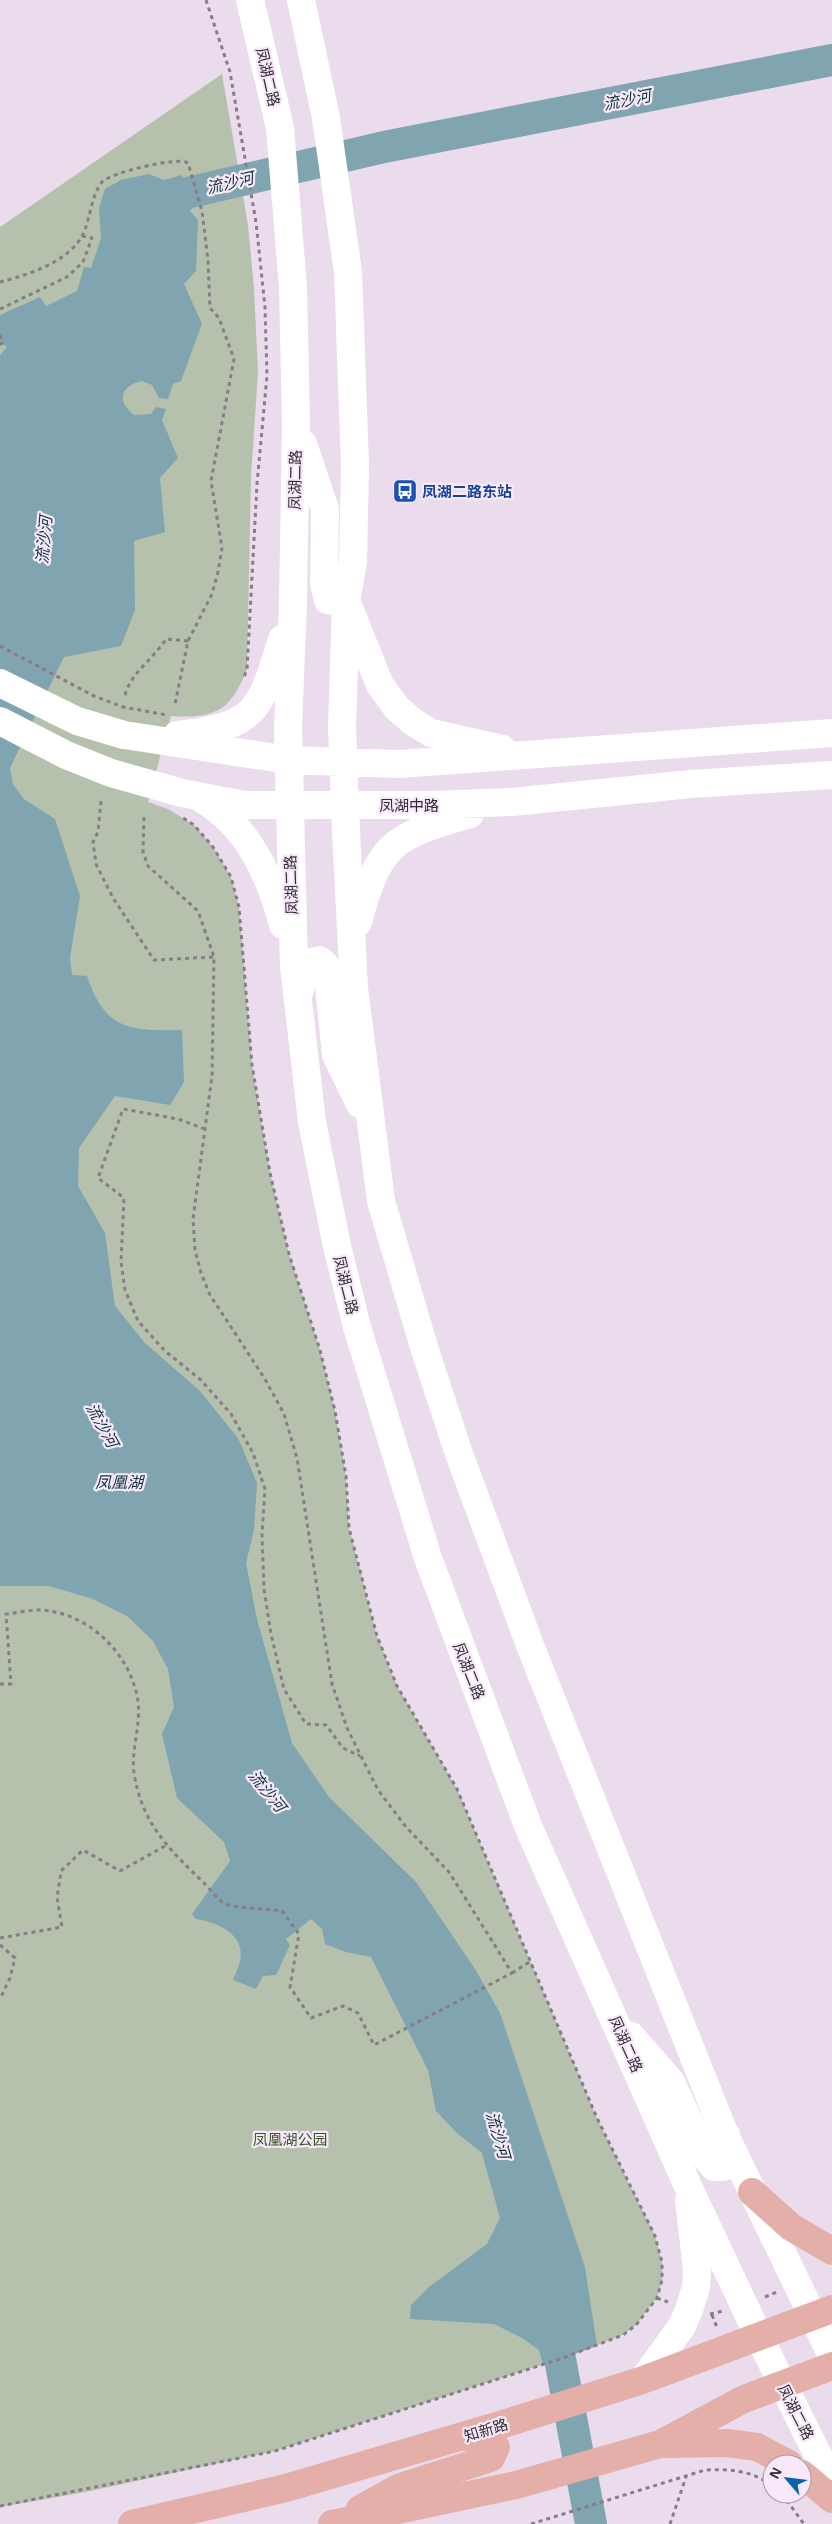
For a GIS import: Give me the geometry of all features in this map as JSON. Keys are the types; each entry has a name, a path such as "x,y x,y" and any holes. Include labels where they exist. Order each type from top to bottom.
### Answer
{"main road":[{"path":"752,2192 791,2227 832,2251"},
{"name":"知新路","path":"132,2524 286,2488 462,2437 643,2380 823,2313"},
{"path":"332,2524 516,2486 660,2444 744,2399 781,2383 832,2366"},
{"path":"332,2524 400,2487 491,2458 496,2447 492,2441 487,2438 462,2437"},
{"path":"660,2444 727,2443 757,2447 770,2454"},
{"path":"812,2482 832,2499"}],"street":[{"name":"凤湖二路","path":"250,0 280,128 293,296 296,424 289,806 294,966 312,1122 337,1246 357,1327 428,1558 528,1826 687,2184 781,2383 832,2483"},
{"path":"301,0 326,118 348,272 355,467 353,562 346,602 342,728 345,763 351,948 359,1038 381,1201 424,1347 458,1451 534,1658 726,2134 796,2285 823,2313 832,2356"},
{"path":"296,424 325,509 324,584 328,600 333,601 338,598 345,589 353,562"},
{"path":"346,602 380,685 397,708 412,722 431,733 537,755"},
{"path":"146,739 210,732 243,719 256,707 263,694 293,603"},
{"path":"0,683 77,721 146,739 289,760 399,764 832,733"},
{"name":"凤湖中路","path":"0,721 66,755 103,770 152,785 245,805 512,802 691,784 832,774"},
{"path":"537,755 549,799"},
{"path":"152,785 196,796 210,804 225,816 252,846 276,898 294,966"},
{"path":"351,948 367,888 388,850 404,837 423,828 512,802"},
{"path":"297,1000 304,969 308,963 319,960 323,963 328,976 336,1055 371,1126"},
{"path":"612,2014 670,2082 706,2158 714,2167 723,2167 728,2161 726,2134"},
{"path":"643,2380 682,2326 696,2287 697,2270 692,2242 687,2184"}],"path":[{"path":"206,0 230,72 256,222 265,307 267,376 257,484 247,669 241,685"},
{"path":"0,282 24,276 68,251 82,236 102,182 117,172 134,171 159,163 180,160 188,163 202,211 208,260 210,308 219,318 234,359 211,481 222,548 218,572 212,594 188,641 175,704"},
{"path":"0,309 67,277 83,262 92,238 82,236"},
{"path":"0,335 3,342 0,345"},
{"path":"125,695 129,683 158,652 166,639 188,641"},
{"path":"0,646 81,691 123,707 172,716"},
{"path":"101,801 98,832 93,842 96,864 113,898 154,960 214,958"},
{"path":"0,2506 275,2451 560,2359 623,2335 648,2311 657,2298 662,2280 662,2262 655,2236 597,2118 457,1789 397,1686 377,1636 349,1528 346,1476 335,1411 320,1350 289,1254 270,1173 252,1065 238,907 231,877 213,847 194,825 175,813"},
{"path":"144,815 143,852 148,866 198,911 214,958 214,1049 194,1219 195,1250 210,1295 265,1379 284,1414 297,1458 302,1485 332,1684 346,1728 378,1790 406,1827 449,1872 512,1973"},
{"path":"205,1129 178,1119 122,1109 98,1178 124,1198 121,1262 125,1290 138,1321 165,1351 200,1380 231,1414 253,1452 265,1489 262,1534 264,1589 271,1634 284,1689 306,1724 326,1725 343,1748 360,1756"},
{"path":"0,1684 11,1684 6,1614 40,1610 64,1615 87,1625 108,1640 124,1663 133,1683 138,1702 134,1771 138,1793 146,1817 165,1846 225,1904 282,1911 299,1934 290,1987 311,2018 343,2006 358,2013 374,2045 396,2036 500,1980 531,1961"},
{"path":"0,1938 62,1927 57,1898 61,1871 83,1850 120,1871 165,1846"},
{"path":"0,1946 15,1958 10,1978 0,2000"},
{"path":"531,2524 666,2480 705,2470 726,2469 749,2473 762,2480"},
{"path":"670,2524 686,2476"},
{"path":"792,2504 804,2524"}],"green space":[{"name":"凤凰湖公园","path":"222,74 248,225 254,289 258,372 251,477 247,669 235,694 220,709 200,716 171,716 148,802 168,809 194,825 213,847 231,877 239,907 252,1065 270,1173 289,1254 320,1350 335,1411 346,1476 349,1528 377,1636 397,1686 457,1789 597,2118 655,2236 662,2262 662,2280 657,2298 636,2325 623,2335 560,2359 275,2451 86,2492 0,2507 0,227"}],"water":[{"name":"凤凰湖","path":"149,174 164,180 182,175 190,211 198,220 196,271 184,284 202,324 181,381 173,384 168,399 159,398 152,385 142,381 129,386 123,395 128,410 134,415 151,414 156,407 166,409 162,420 178,458 160,478 165,532 134,541 135,610 121,646 64,657 10,768 13,784 24,799 55,819 80,896 70,958 72,975 87,976 94,994 102,1007 121,1024 147,1030 182,1030 184,1082 170,1105 115,1096 79,1148 78,1186 105,1233 115,1306 145,1343 199,1390 238,1438 257,1483 254,1530 246,1563 257,1619 292,1743 329,1797 416,1882 475,1969 500,2013 585,2267 597,2346 543,2365 539,2350 522,2338 494,2324 410,2319 411,2305 429,2287 487,2244 500,2218 482,2153 458,2134 436,2111 428,2070 371,1957 346,1952 325,1944 322,1929 311,1919 286,1939 290,1945 276,1975 263,1976 256,1989 233,1980 240,1961 239,1943 221,1926 196,1919 192,1914 230,1861 224,1842 177,1798 162,1734 174,1707 168,1669 153,1641 127,1616 93,1599 49,1586 0,1586 0,355 7,347 0,342 0,315 40,297 46,306 77,291 84,267 91,268 101,238 99,208 105,189 121,180"}],"waterway":[{"name":"流沙河","path":"150,219 187,193 384,147 832,60"},
{"name":"流沙河","path":"548,2316 560,2359 591,2524"}],"place":[{"name":"凤湖二路东站","path":"405,491"}]}
